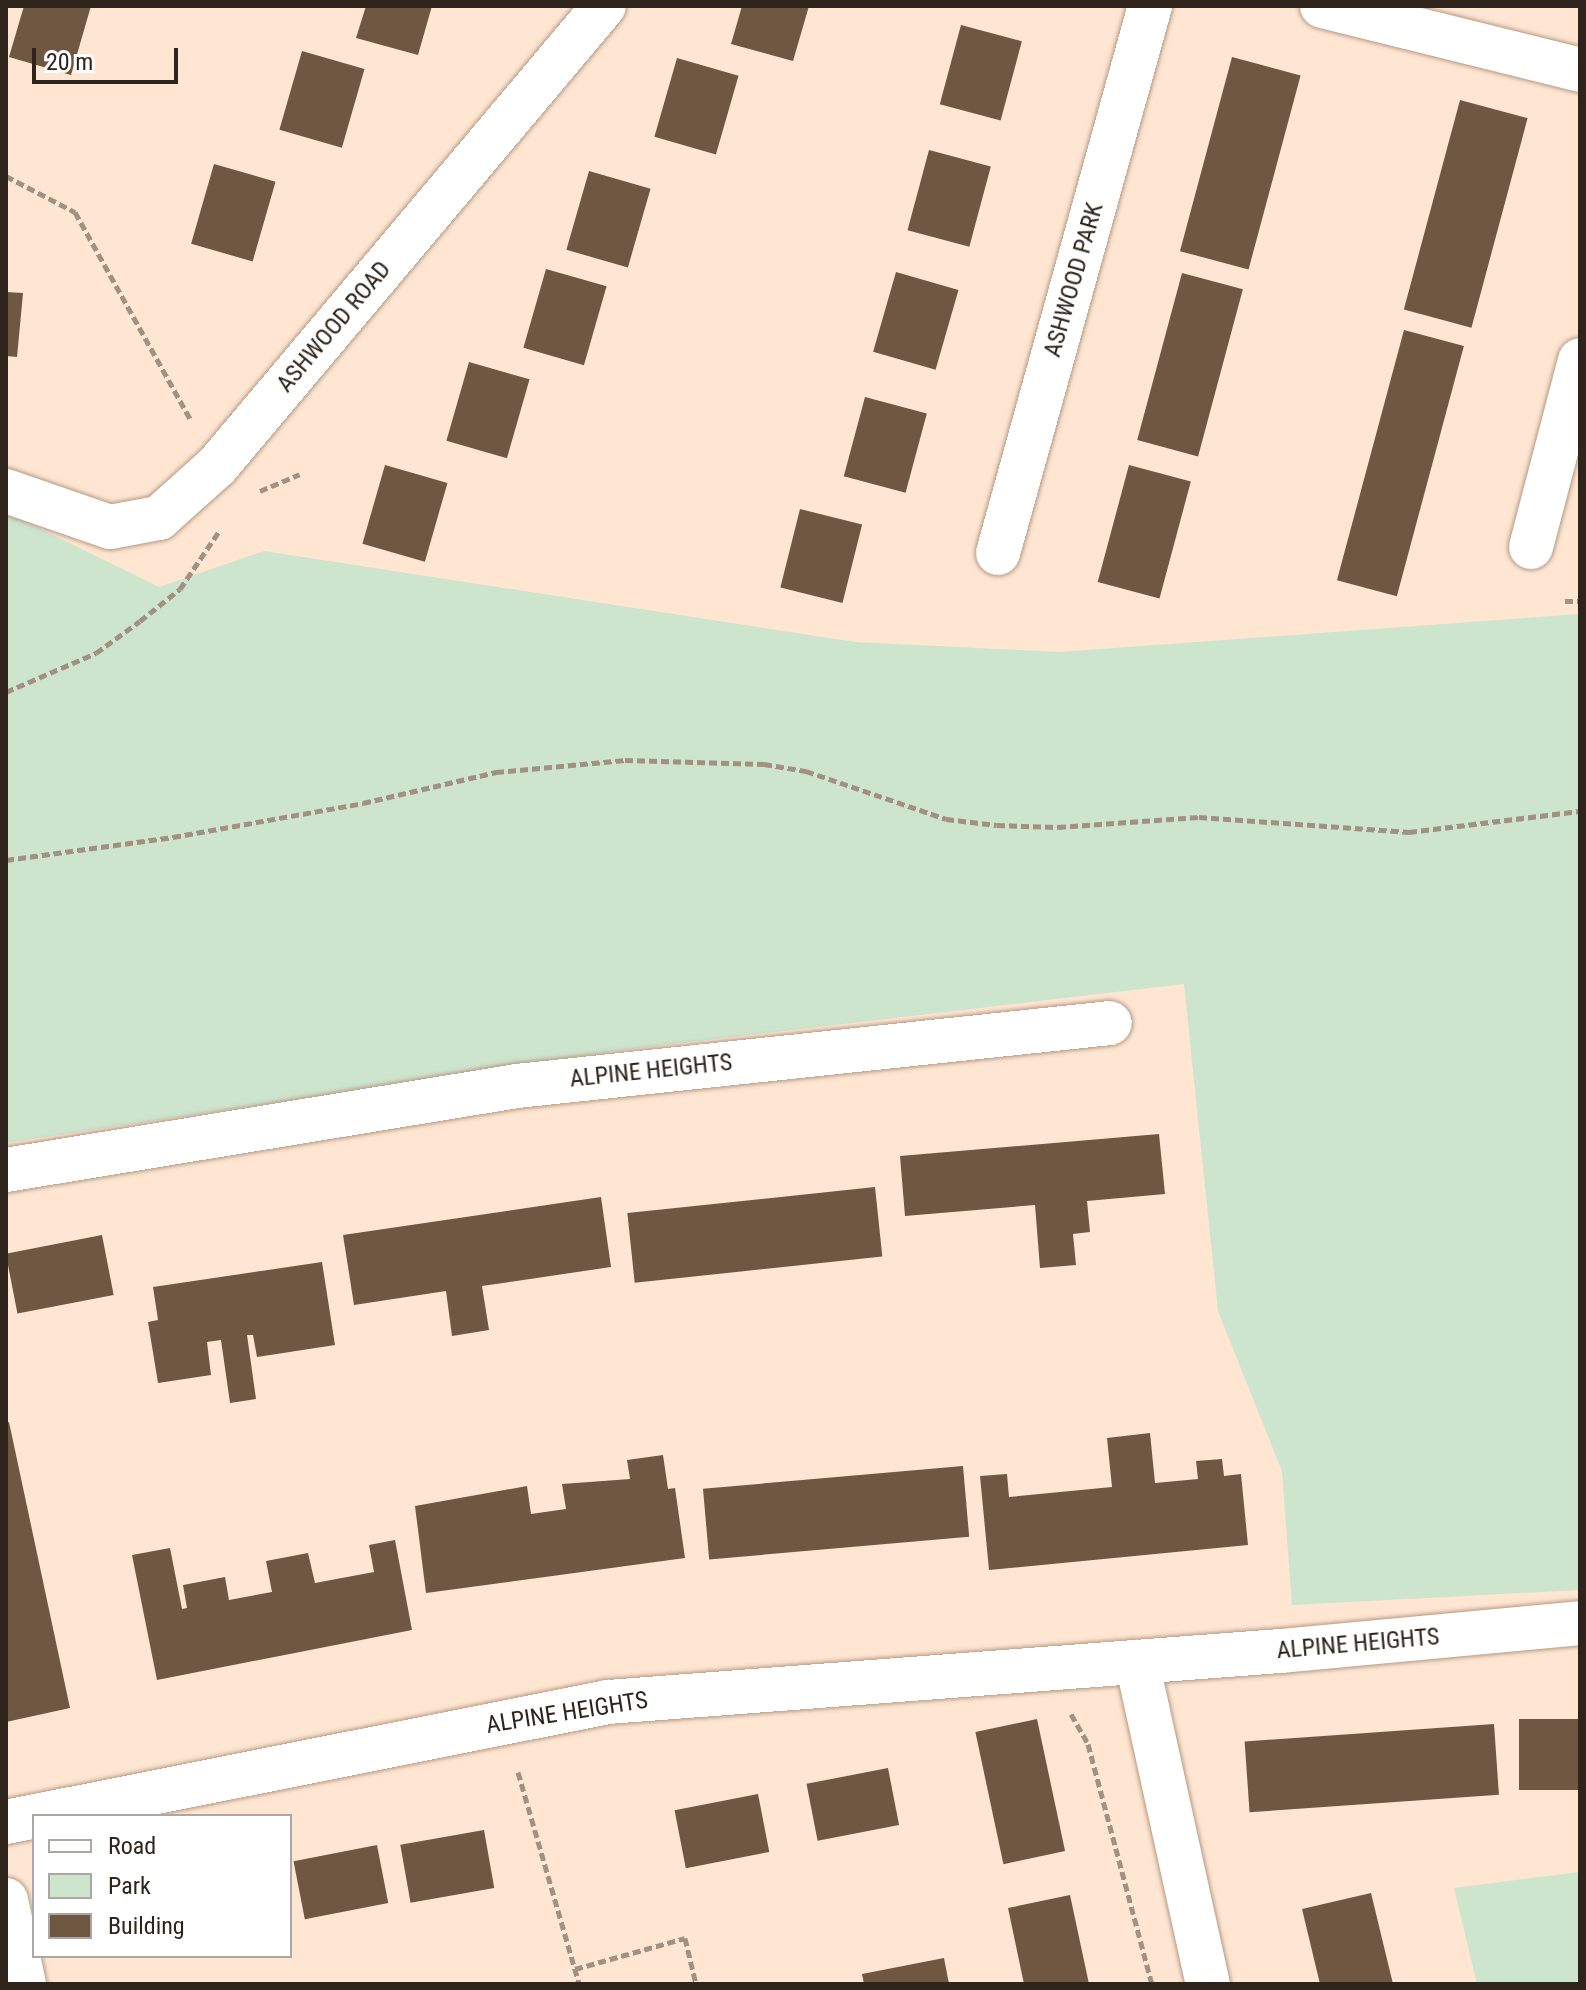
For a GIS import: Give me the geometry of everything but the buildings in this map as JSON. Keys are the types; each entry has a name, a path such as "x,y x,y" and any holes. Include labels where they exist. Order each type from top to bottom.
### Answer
{"street":[{"name":"ASHWOOD ROAD","path":"6,491 110,527 159,518 217,466 604,6"},
{"name":"ASHWOOD PARK","path":"998,553 1150,6"},
{"path":"1322,6 1580,70"},
{"path":"1531,547 1580,360"},
{"name":"ALPINE HEIGHTS","path":"6,1170 517,1086 1110,1023"},
{"name":"ALPINE HEIGHTS","path":"46,1814 608,1702 1137,1662 1580,1623"},
{"path":"1137,1662 1208,1984"},
{"name":"ALPINE HEIGHTS","path":"6,1822 32,1817"},
{"path":"6,1900 24,1984"}],"path":[{"path":"6,176 75,212 191,420"},
{"path":"251,495 300,474"},
{"path":"6,692 96,653 140,621 180,589 224,524"},
{"path":"1565,601 1580,601"},
{"path":"6,860 203,832 496,772 625,760 764,764 806,771 946,819 997,825 1058,827 1199,817 1409,832 1580,811"},
{"path":"1071,1714 1088,1744 1152,1984"},
{"path":"518,1772 579,1984"},
{"path":"575,1969 685,1938 696,1984"}],"green space":[{"path":"6,512 159,587 264,551 855,642 1060,652 1580,614 1580,1590 1292,1605 1282,1471 1218,1311 1184,984 631,1049 6,1143"},
{"path":"1580,1872 1580,1984 1477,1984 1454,1888"}]}
